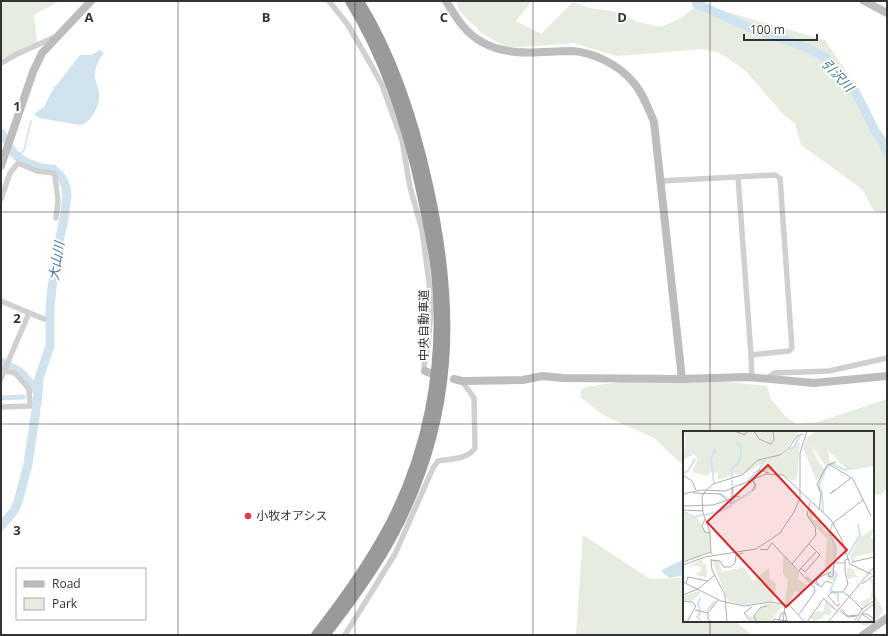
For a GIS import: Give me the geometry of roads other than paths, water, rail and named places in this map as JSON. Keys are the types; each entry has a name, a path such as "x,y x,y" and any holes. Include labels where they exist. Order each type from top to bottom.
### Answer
{"highway":[{"name":"中央自動車道","path":"316,635 339,605 367,563 387,531 400,503 411,477 428,423 434,391 437,361 439,315 437,281 418,176 398,104 388,77 366,29 350,1"},
{"name":"中央自動車道","path":"326,635 374,567 393,534 415,486 427,453 435,424 441,392 446,339 444,281 435,214 418,143 396,74 380,38 359,1"}],"street":[{"path":"1,166 33,72 42,53 91,1"},
{"path":"329,1 348,25 382,85 402,140 410,188 422,230 429,282 431,309 428,346 424,366 428,372"},
{"path":"446,1 467,31 481,42 515,53 573,51 596,56 615,66 633,82 645,99 654,122 682,378"},
{"path":"864,1 887,13"},
{"path":"1,63 17,54 56,37"},
{"path":"1,199 10,173 18,163 37,171 53,173 55,176 58,196 56,218"},
{"path":"660,181 775,175 780,178 792,348 789,351 751,355"},
{"path":"738,177 752,378"},
{"path":"1,301 44,319"},
{"path":"1,380 29,313"},
{"path":"767,379 774,373 829,371 887,358"},
{"path":"1,407 30,406 29,389 15,373 4,370"},
{"path":"458,380 523,380 542,376 563,378 752,378 814,383 887,376"},
{"path":"345,635 395,554 433,468 438,460 467,455 474,451 474,398 458,380"},
{"path":"869,634 887,618"}],"water":[{"path":"100,50 104,53 97,64 95,76 99,92 99,102 95,112 88,121 80,125 39,118 34,114 44,107 54,89 53,87 56,86 80,55 92,55"},
{"path":"683,560 683,575 670,578 664,574 662,570"}],"waterway":[{"name":"引沢川","path":"696,1 697,4 753,29 801,45 828,60 853,87 875,131 885,145 884,146 887,152"},
{"path":"18,157 24,150 31,121"},
{"name":"大山川","path":"1,133 6,140"},
{"name":"大山川","path":"11,149 19,158 30,164 42,168 53,169 62,178 66,187 67,196 52,287 50,308 50,346 39,378 37,404"},
{"path":"1,362 20,372 38,392"},
{"path":"1,398 23,397"},
{"name":"大山川","path":"1,526 14,511 18,502 28,464 36,410"}],"place":[{"name":"小牧オアシス","path":"248,516"}]}
